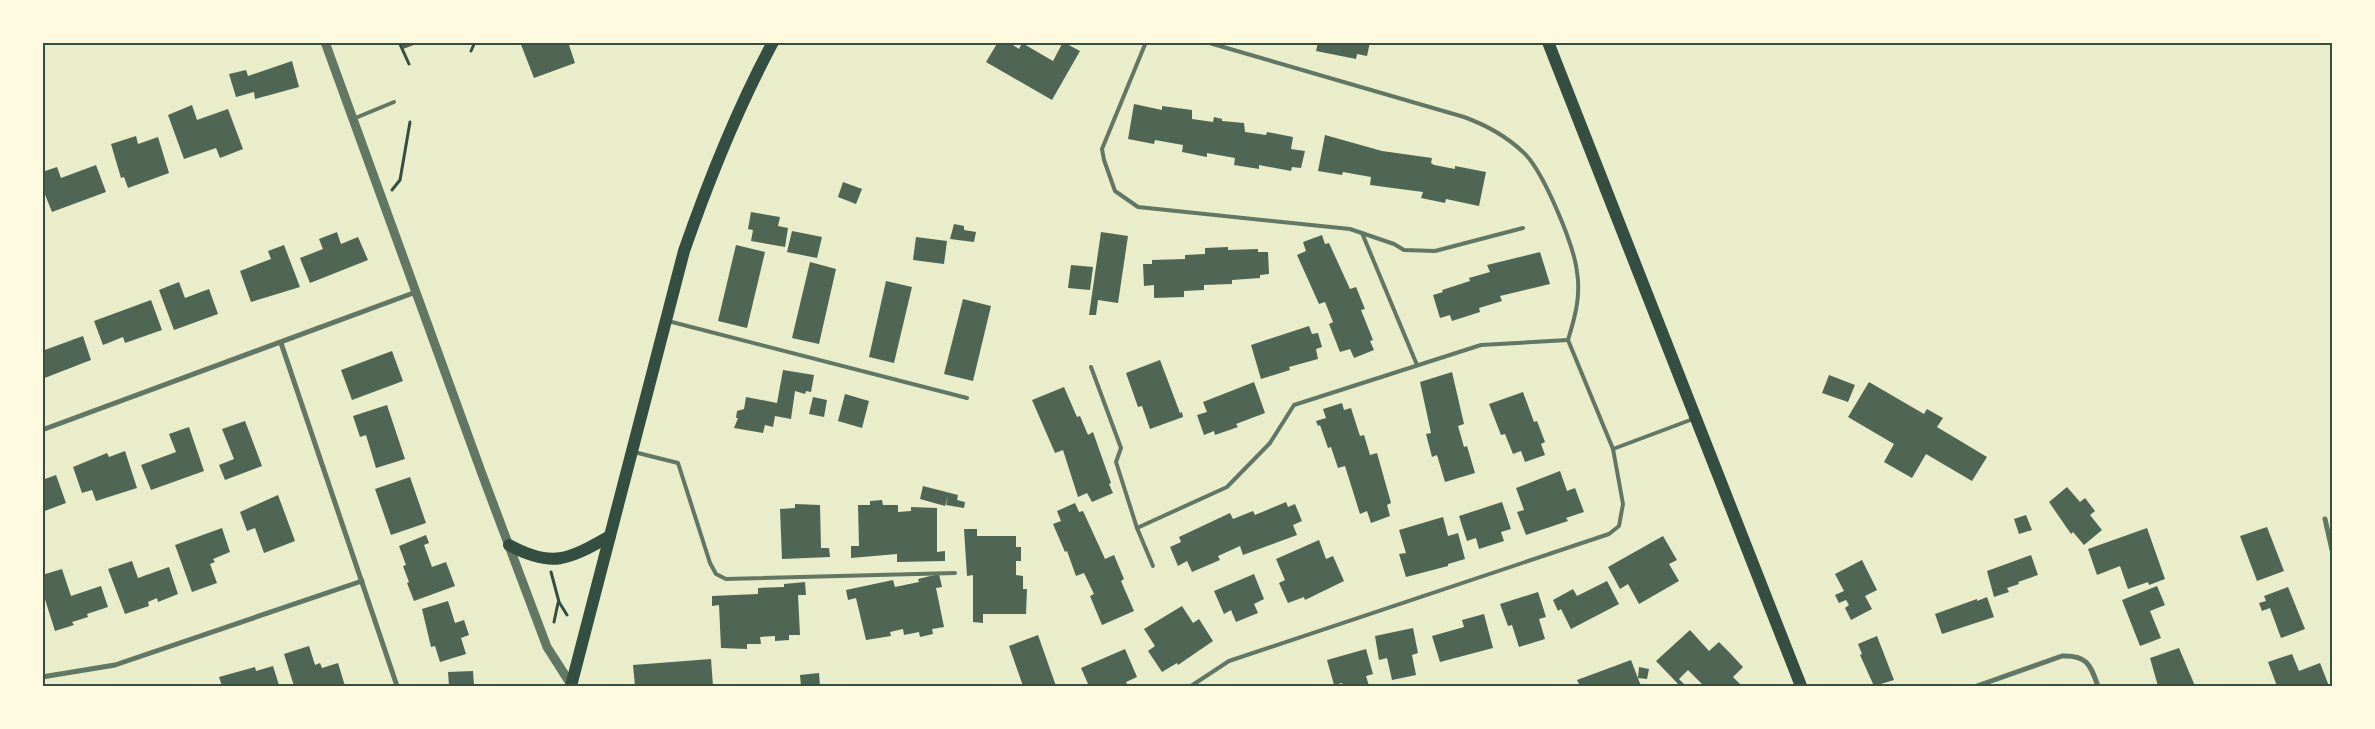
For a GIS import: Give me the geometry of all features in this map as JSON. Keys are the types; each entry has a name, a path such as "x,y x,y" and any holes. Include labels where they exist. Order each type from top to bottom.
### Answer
{"main road":[{"path":"572,686 684,251 746,92 773,42"},
{"path":"1548,42 1801,686"},
{"path":"509,545 530,557 550,560 566,557 610,536"}],"street":[{"path":"325,42 509,545 548,646 572,686"},
{"path":"42,430 416,292"},
{"path":"281,343 397,686"},
{"path":"2325,519 2332,550"},
{"path":"42,677 115,665 362,581"},
{"path":"1977,686 2062,656 2082,657 2088,664 2098,686"}],"lane":[{"path":"1146,42 1102,149 1115,191 1138,207 1350,229 1394,244 1404,250 1435,251 1523,228"},
{"path":"1191,686 1229,661 1609,534 1619,526 1623,504 1613,449 1568,340 1577,311 1578,273 1573,253 1538,170 1523,152 1489,126 1464,117 1206,42"},
{"path":"353,119 394,102"},
{"path":"1362,233 1417,365"},
{"path":"666,321 967,398"},
{"path":"1137,528 1227,487 1270,443 1294,405 1481,345 1568,340"},
{"path":"1091,367 1121,448 1116,462 1137,528 1153,566"},
{"path":"1613,449 1695,418"},
{"path":"632,452 678,463 710,564 716,574 726,579 955,572"}],"path":[{"path":"399,42 410,64"},
{"path":"471,52 475,42"},
{"path":"392,191 400,180 410,122"},
{"path":"551,569 558,602 567,615"},
{"path":"554,622 558,602"}],"building":[{"path":"401,42 419,42 419,43 403,49"},
{"path":"520,42 568,42 575,63 534,78"},
{"path":"998,42 1008,42 1019,49 1022,43 1053,61 1063,42 1080,51 1052,100 986,62"},
{"path":"1318,42 1370,42 1367,56 1357,54 1356,59 1316,51"},
{"path":"292,61 299,87 255,99 254,92 236,97 229,74 246,70 248,76"},
{"path":"1134,104 1162,110 1162,106 1192,110 1192,119 1213,122 1214,117 1222,119 1222,121 1244,123 1245,132 1266,135 1267,132 1293,137 1291,149 1305,151 1301,168 1292,167 1291,171 1259,165 1259,169 1234,165 1235,158 1207,153 1207,157 1182,152 1183,145 1155,140 1154,144 1128,139"},
{"path":"192,105 197,120 228,109 243,149 220,158 216,148 184,159 168,115"},
{"path":"1325,135 1382,151 1432,158 1431,163 1434,165 1455,169 1455,166 1486,172 1479,206 1446,199 1445,203 1421,198 1423,192 1370,185 1371,177 1343,172 1342,175 1318,171"},
{"path":"136,136 138,144 158,137 169,173 128,188 124,177 121,178 111,144"},
{"path":"96,165 106,192 52,212 42,187 42,172 57,167 61,178"},
{"path":"843,182 862,189 856,204 838,197"},
{"path":"751,212 780,217 778,226 788,228 785,247 751,241 753,230 748,229"},
{"path":"954,224 964,226 964,230 976,232 974,242 950,239"},
{"path":"792,231 822,237 817,258 787,252"},
{"path":"337,232 341,244 358,237 368,260 310,283 300,258 323,249 319,239"},
{"path":"1101,232 1128,236 1118,303 1098,300 1096,315 1089,315"},
{"path":"1322,235 1325,244 1329,243 1350,289 1356,287 1365,309 1361,310 1373,340 1370,341 1374,350 1354,358 1350,349 1340,352 1329,324 1333,322 1325,302 1319,304 1297,255 1306,251 1303,242"},
{"path":"916,237 947,241 944,264 913,260"},
{"path":"284,245 300,287 251,302 240,271 271,259 268,251"},
{"path":"736,245 765,252 747,328 718,321"},
{"path":"1228,247 1228,250 1258,249 1258,252 1268,252 1269,274 1260,275 1260,278 1232,280 1232,284 1204,285 1204,290 1184,291 1184,297 1154,298 1154,285 1144,286 1143,264 1152,264 1152,260 1185,259 1185,255 1205,254 1205,248"},
{"path":"1540,252 1550,284 1500,296 1502,301 1479,308 1480,312 1452,321 1450,315 1440,318 1433,295 1470,281 1469,278 1490,272 1487,265"},
{"path":"810,262 836,269 819,344 792,338"},
{"path":"1071,265 1093,267 1090,290 1068,288"},
{"path":"886,281 912,287 894,363 869,357"},
{"path":"179,282 185,298 209,289 218,314 174,330 159,290"},
{"path":"963,299 991,306 973,381 944,374"},
{"path":"151,300 162,330 125,343 123,337 103,345 94,321"},
{"path":"1309,326 1312,334 1318,333 1322,347 1316,349 1318,359 1289,367 1290,370 1261,379 1251,345"},
{"path":"83,336 91,360 42,379 42,351"},
{"path":"392,351 403,381 352,400 341,370"},
{"path":"1160,360 1183,417 1150,429 1142,406 1138,407 1126,373"},
{"path":"783,370 814,375 811,392 806,391 805,394 795,391 791,419 775,416 773,427 765,425 763,433 734,428 738,418 736,418 737,411 744,409 746,397 777,403"},
{"path":"1452,372 1464,424 1458,426 1464,447 1467,446 1475,473 1445,482 1437,455 1432,457 1426,434 1431,433 1420,382"},
{"path":"1829,375 1855,385 1848,402 1822,393"},
{"path":"1254,382 1265,413 1236,424 1238,427 1215,435 1214,431 1204,435 1197,415 1207,412 1203,402"},
{"path":"1869,382 1924,414 1927,409 1943,418 1937,427 1987,457 1972,481 1926,454 1912,478 1884,462 1894,444 1848,417"},
{"path":"1064,387 1077,417 1080,416 1088,435 1093,432 1111,483 1109,484 1113,493 1092,502 1087,493 1078,497 1063,450 1055,453 1032,400"},
{"path":"1523,392 1534,422 1537,421 1545,442 1541,444 1545,455 1525,462 1521,451 1513,454 1505,434 1501,435 1489,404"},
{"path":"845,394 869,401 862,428 838,421"},
{"path":"813,397 827,400 824,417 809,414"},
{"path":"1342,403 1344,410 1351,408 1360,436 1364,435 1370,455 1377,453 1391,503 1387,505 1390,516 1371,523 1367,511 1360,514 1345,466 1338,468 1331,447 1328,448 1320,425 1318,426 1316,421 1326,418 1323,409"},
{"path":"387,405 405,459 376,468 366,435 360,437 353,416"},
{"path":"245,421 262,466 225,480 219,465 234,459 222,429"},
{"path":"189,427 204,471 151,490 141,465 176,452 169,434"},
{"path":"125,451 137,488 96,501 92,490 82,493 73,467 107,453 109,457"},
{"path":"1560,471 1567,491 1575,488 1584,512 1566,518 1568,521 1526,535 1517,512 1524,510 1516,488"},
{"path":"56,475 66,503 42,512 42,480"},
{"path":"410,477 426,523 391,535 375,489"},
{"path":"923,486 958,495 957,500 965,502 964,508 946,505 948,496 945,506 920,499"},
{"path":"2067,487 2080,502 2085,498 2095,511 2090,515 2102,530 2084,545 2073,532 2071,534 2049,502"},
{"path":"278,495 295,541 264,553 255,528 247,531 240,512"},
{"path":"882,500 883,505 898,505 898,512 911,511 911,507 937,508 937,552 945,551 945,561 897,562 897,554 851,558 851,546 859,546 858,505 870,505 870,501"},
{"path":"1286,502 1288,507 1295,504 1302,521 1293,525 1297,535 1243,555 1240,546 1218,556 1220,560 1192,572 1187,561 1178,566 1170,547 1181,542 1179,537 1230,513 1233,519 1253,511 1255,515"},
{"path":"1502,502 1511,529 1501,532 1504,541 1479,549 1476,538 1467,541 1459,516"},
{"path":"1075,503 1079,512 1083,511 1105,559 1114,555 1124,579 1121,581 1134,611 1102,625 1090,596 1094,594 1084,573 1076,576 1067,551 1065,552 1053,524 1061,521 1057,511"},
{"path":"795,504 820,505 821,548 829,548 830,557 782,559 780,509 795,508"},
{"path":"2026,515 2032,530 2019,534 2014,519"},
{"path":"1443,517 1448,536 1458,533 1465,559 1448,564 1448,566 1406,577 1399,554 1406,553 1399,530"},
{"path":"2267,527 2284,571 2257,581 2240,536"},
{"path":"222,528 230,552 213,559 215,562 210,564 217,583 192,592 175,545"},
{"path":"2147,528 2165,579 2149,585 2148,582 2128,589 2120,566 2097,575 2088,549"},
{"path":"964,529 977,529 977,536 1016,536 1016,547 1021,547 1021,561 1016,561 1016,575 1023,576 1023,589 1027,589 1026,614 983,614 983,623 973,622 973,575 967,576"},
{"path":"426,535 429,543 424,545 432,567 446,562 455,586 414,601 407,583 409,582 403,566 406,565 399,546"},
{"path":"1663,536 1677,560 1669,564 1679,581 1639,604 1628,584 1620,589 1608,567"},
{"path":"1319,540 1326,559 1333,556 1344,581 1305,600 1304,597 1288,603 1279,583 1285,580 1276,559"},
{"path":"2031,555 2038,575 2018,582 2019,584 2007,588 2009,592 1994,597 1987,571"},
{"path":"1862,560 1877,590 1865,596 1872,609 1851,620 1845,608 1849,605 1846,600 1839,603 1835,595 1844,591 1835,574"},
{"path":"132,561 138,578 169,567 178,594 158,602 157,598 148,602 149,606 125,614 108,569"},
{"path":"62,569 71,596 101,586 108,607 87,614 88,617 72,622 74,625 55,631 42,590 42,575"},
{"path":"939,574 942,587 936,588 944,627 932,629 933,634 920,637 919,632 904,635 903,629 890,632 891,636 866,640 856,598 848,600 846,590 893,580 895,587 919,582 918,579"},
{"path":"1254,574 1264,599 1254,604 1258,613 1236,622 1231,610 1224,614 1214,591"},
{"path":"1607,581 1619,604 1571,629 1561,609 1558,611 1553,600 1573,589 1577,596"},
{"path":"805,582 806,595 798,595 800,635 789,635 789,640 775,641 775,636 760,637 761,644 747,644 747,649 721,648 719,605 712,606 712,596 758,594 758,588 784,587 784,584"},
{"path":"2157,586 2165,605 2150,611 2161,638 2140,646 2122,600"},
{"path":"2288,587 2305,629 2281,638 2270,608 2262,611 2259,603 2266,601 2264,596"},
{"path":"1538,592 1546,617 1539,619 1545,639 1519,647 1512,625 1508,626 1500,604"},
{"path":"1987,597 1994,617 1942,634 1935,614"},
{"path":"448,601 455,623 464,620 469,635 461,638 466,654 440,662 435,646 431,647 422,609"},
{"path":"1182,606 1193,623 1199,619 1213,641 1178,665 1177,663 1162,672 1148,651 1155,646 1144,629"},
{"path":"1484,614 1493,648 1440,662 1432,636 1464,627 1462,620"},
{"path":"1413,628 1418,653 1412,655 1416,675 1392,680 1387,658 1379,660 1375,636"},
{"path":"1690,630 1709,651 1719,642 1743,667 1733,677 1742,686 1700,686 1702,684 1688,670 1679,679 1686,686 1680,686 1656,661"},
{"path":"1038,635 1056,686 1023,686 1009,646"},
{"path":"1877,636 1894,680 1874,686 1860,655 1862,654 1858,644"},
{"path":"309,646 315,665 320,663 322,668 338,663 345,686 294,686 284,654"},
{"path":"2179,648 2195,686 2158,686 2150,658"},
{"path":"1125,649 1137,677 1126,682 1128,686 1089,686 1081,668"},
{"path":"1366,649 1373,674 1366,676 1369,686 1343,686 1342,683 1334,685 1327,660"},
{"path":"2292,654 2299,671 2320,663 2329,686 2277,686 2268,662"},
{"path":"711,659 713,686 635,686 633,665"},
{"path":"1631,660 1641,686 1580,686 1577,680"},
{"path":"273,666 279,685 276,686 222,686 219,677 255,667 256,671"},
{"path":"1639,667 1649,669 1647,679 1638,678"},
{"path":"473,671 474,686 449,686 448,672"},
{"path":"819,673 820,686 801,686 800,675"}]}
